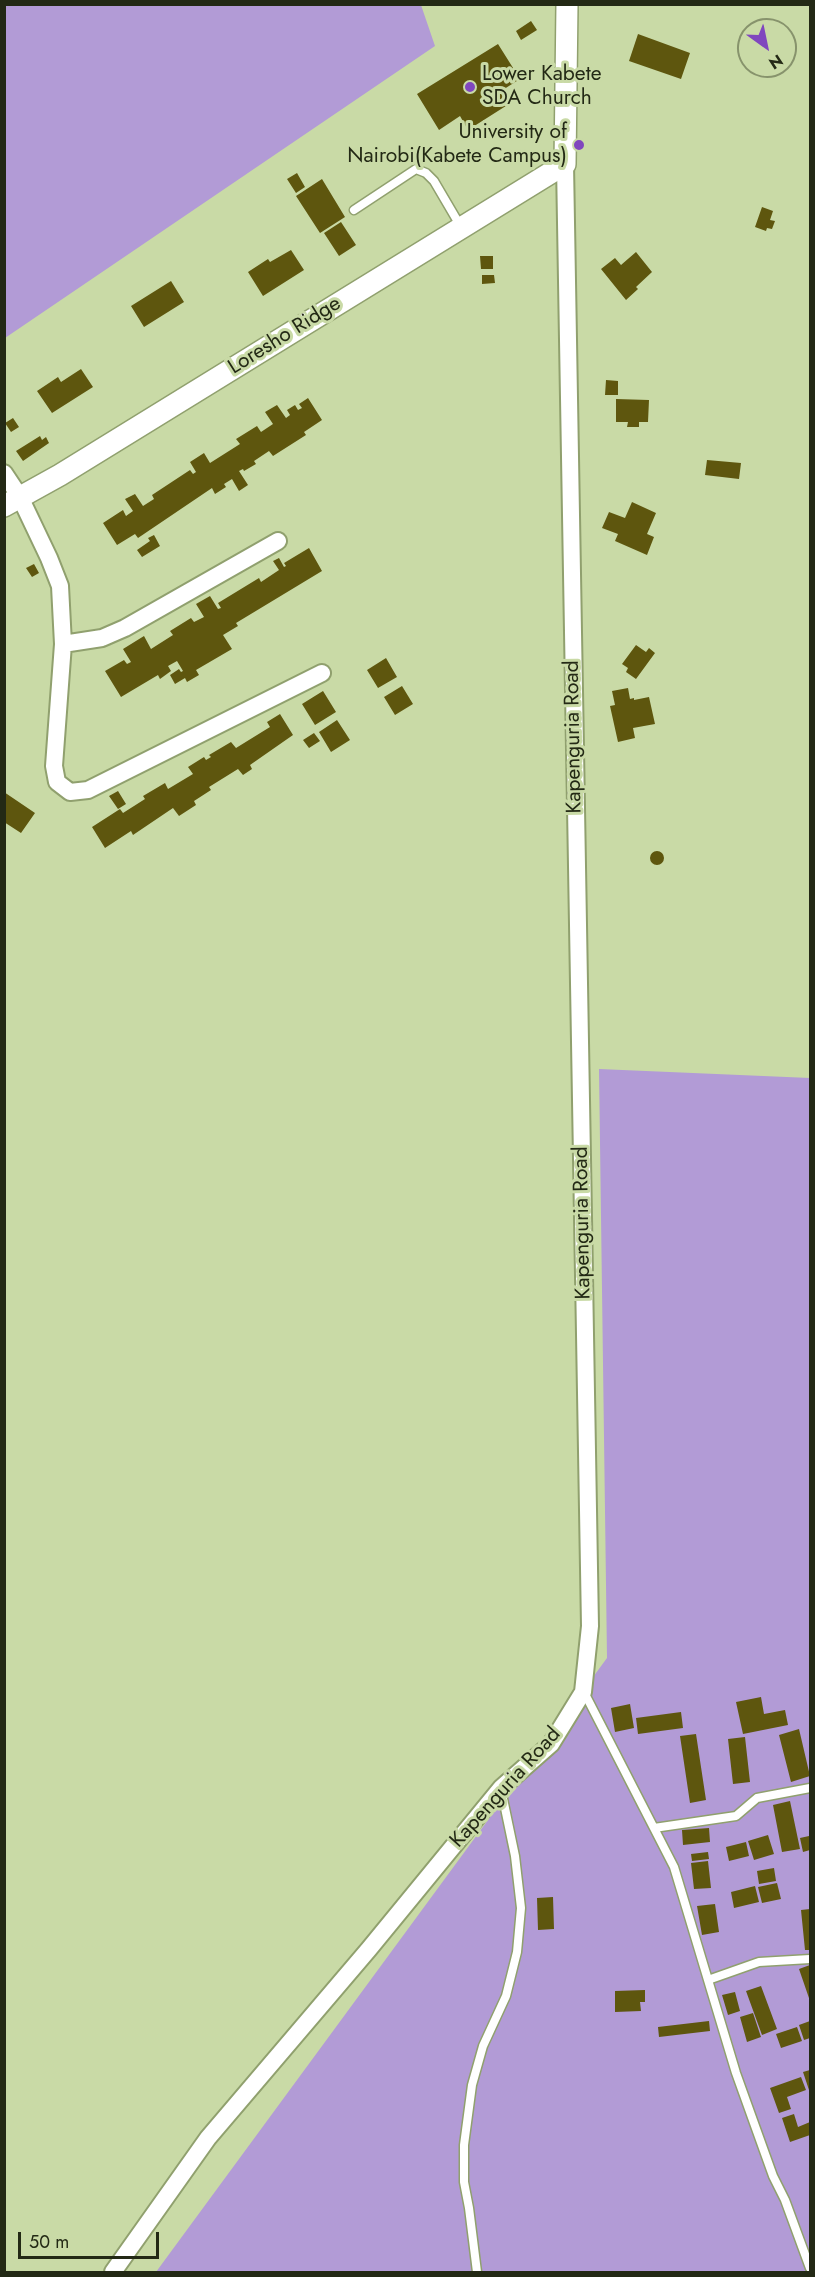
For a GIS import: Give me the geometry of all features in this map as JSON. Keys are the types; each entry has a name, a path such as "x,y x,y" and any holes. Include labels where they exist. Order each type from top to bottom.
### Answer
{"street":[{"name":"Kapenguria Road","path":"113,2272 208,2138 369,1949 501,1788 551,1744 583,1692 590,1626 565,164 567,4"},
{"name":"Loresho Ridge","path":"12,501 60,475 565,164"},
{"path":"4,473 12,501 49,558 60,586 63,644 54,766 57,782 70,792 88,790 322,673"},
{"path":"63,644 102,638 125,628 278,541"}],"lane":[{"path":"354,210 416,169 426,173 434,181 462,227"},
{"path":"583,1692 674,1867 736,2073 772,2176 785,2200 810,2268"},
{"path":"477,2272 464,2182 464,2145 472,2085 483,2046 506,1996 516,1952 521,1908 515,1856 501,1788"},
{"path":"654,1828 736,1816 757,1798 810,1788"},
{"path":"708,1980 759,1962 810,1959"}],"shaded area":[{"path":"5,4 421,5 435,46 5,338"},
{"path":"599,1069 810,1078 810,2272 156,2272 607,1658"}],"building":[{"path":"531,21 537,30 521,40 516,31"},
{"path":"638,34 690,53 681,79 629,61"},
{"path":"498,44 520,79 501,91 509,104 468,130 460,116 439,130 417,94"},
{"path":"297,173 305,187 296,193 287,179"},
{"path":"322,179 345,217 320,233 296,196"},
{"path":"762,207 773,211 770,220 775,221 772,229 767,228 766,231 755,227"},
{"path":"341,222 356,245 339,256 324,233"},
{"path":"291,250 304,270 263,296 248,272 268,259 270,262"},
{"path":"636,252 652,272 626,300 601,269 615,258 621,265"},
{"path":"480,256 493,256 493,269 481,269"},
{"path":"482,275 494,275 495,283 482,284"},
{"path":"171,281 184,302 144,327 131,306"},
{"path":"81,369 93,387 52,413 37,391 58,377 61,382"},
{"path":"606,380 618,381 618,395 605,395"},
{"path":"308,398 322,420 304,432 306,435 273,456 269,451 254,461 256,464 244,471 243,469 239,471 248,485 239,491 232,479 224,484 226,487 215,494 212,488 138,538 135,534 117,545 103,523 123,510 126,516 133,511 125,499 135,494 143,506 154,499 152,495 190,470 193,474 196,472 190,462 204,453 210,463 240,444 236,439 257,426 261,432 273,424 265,412 277,405 286,418 290,415 287,410 295,405 298,410 302,408 299,404"},
{"path":"616,399 649,400 648,422 639,422 639,427 627,427 628,422 616,422"},
{"path":"13,418 19,427 11,432 5,423"},
{"path":"40,436 42,440 46,437 49,443 23,461 16,451"},
{"path":"707,460 741,463 739,479 705,475"},
{"path":"632,502 656,513 647,534 654,537 647,555 615,541 618,534 602,528 609,512 625,518"},
{"path":"154,535 160,546 142,557 137,550 150,541 148,538"},
{"path":"309,548 322,571 236,623 238,626 223,635 232,649 196,670 199,675 187,682 185,678 175,684 170,675 179,669 183,671 177,661 168,666 171,671 160,679 158,675 121,697 105,671 124,660 127,664 131,662 123,649 144,636 151,649 173,635 170,631 191,618 194,622 204,617 196,604 210,596 218,609 221,608 218,603 259,578 261,582 279,570 273,561 279,558 284,567 286,566 284,563"},
{"path":"34,564 39,573 32,577 26,568"},
{"path":"636,645 646,652 649,648 655,653 636,679 626,672 628,668 622,664"},
{"path":"386,658 397,677 378,688 367,670"},
{"path":"402,686 413,704 395,715 384,697"},
{"path":"628,688 630,699 649,697 655,724 633,728 635,738 618,742 610,706 615,705 612,691"},
{"path":"323,691 336,712 315,725 302,704"},
{"path":"280,714 293,735 250,765 252,769 243,775 238,769 209,787 211,790 194,801 196,805 179,816 173,808 133,835 131,831 105,848 92,827 120,809 123,813 145,799 143,796 165,783 168,789 193,774 188,767 204,757 206,760 211,757 209,755 231,742 236,748 270,727 267,722"},
{"path":"337,720 350,740 331,752 319,732"},
{"path":"314,733 320,741 309,748 303,740"},
{"path":"118,791 126,804 118,809 109,796"},
{"path":"4,792 35,813 21,833 4,822"},
{"path":"654,851 660,851 664,858 660,865 654,865 650,861 650,855"},
{"path":"761,1697 764,1714 785,1710 788,1725 743,1734 736,1702"},
{"path":"630,1704 634,1728 615,1732 611,1708"},
{"path":"681,1712 683,1728 638,1734 636,1718"},
{"path":"799,1729 810,1776 791,1782 779,1735"},
{"path":"696,1734 706,1800 690,1803 680,1736"},
{"path":"745,1737 750,1782 733,1784 728,1739"},
{"path":"790,1801 800,1849 782,1852 773,1805"},
{"path":"709,1828 710,1842 683,1845 682,1830"},
{"path":"768,1835 774,1854 754,1860 748,1841"},
{"path":"809,1836 810,1850 803,1852 800,1838"},
{"path":"746,1842 749,1856 729,1861 726,1847"},
{"path":"708,1852 709,1859 692,1861 691,1854"},
{"path":"708,1861 711,1888 694,1889 691,1863"},
{"path":"774,1868 776,1881 759,1884 757,1871"},
{"path":"777,1883 781,1899 762,1903 758,1887"},
{"path":"755,1886 759,1902 734,1908 731,1892"},
{"path":"553,1897 554,1929 538,1930 537,1898"},
{"path":"715,1904 719,1932 702,1935 697,1906"},
{"path":"810,1909 810,1950 805,1950 801,1910"},
{"path":"810,1965 810,2001 799,1969"},
{"path":"761,1986 777,2029 762,2035 746,1991"},
{"path":"645,1990 645,2002 640,2002 641,2011 615,2012 615,1991"},
{"path":"735,1992 740,2011 728,2015 722,1995"},
{"path":"753,2013 761,2037 747,2042 740,2017"},
{"path":"709,2021 710,2031 659,2037 658,2027"},
{"path":"810,2021 810,2038 804,2040 799,2025"},
{"path":"797,2027 802,2041 781,2048 776,2034"},
{"path":"810,2070 810,2089 809,2090 803,2072"},
{"path":"801,2077 806,2090 787,2097 791,2109 779,2113 770,2088"},
{"path":"794,2114 798,2127 810,2122 810,2135 790,2142 782,2118"}],"place":[{"name":"Lower Kabete SDA Church","path":"470,87"},
{"name":"University of Nairobi(Kabete Campus)","path":"579,145"}]}
